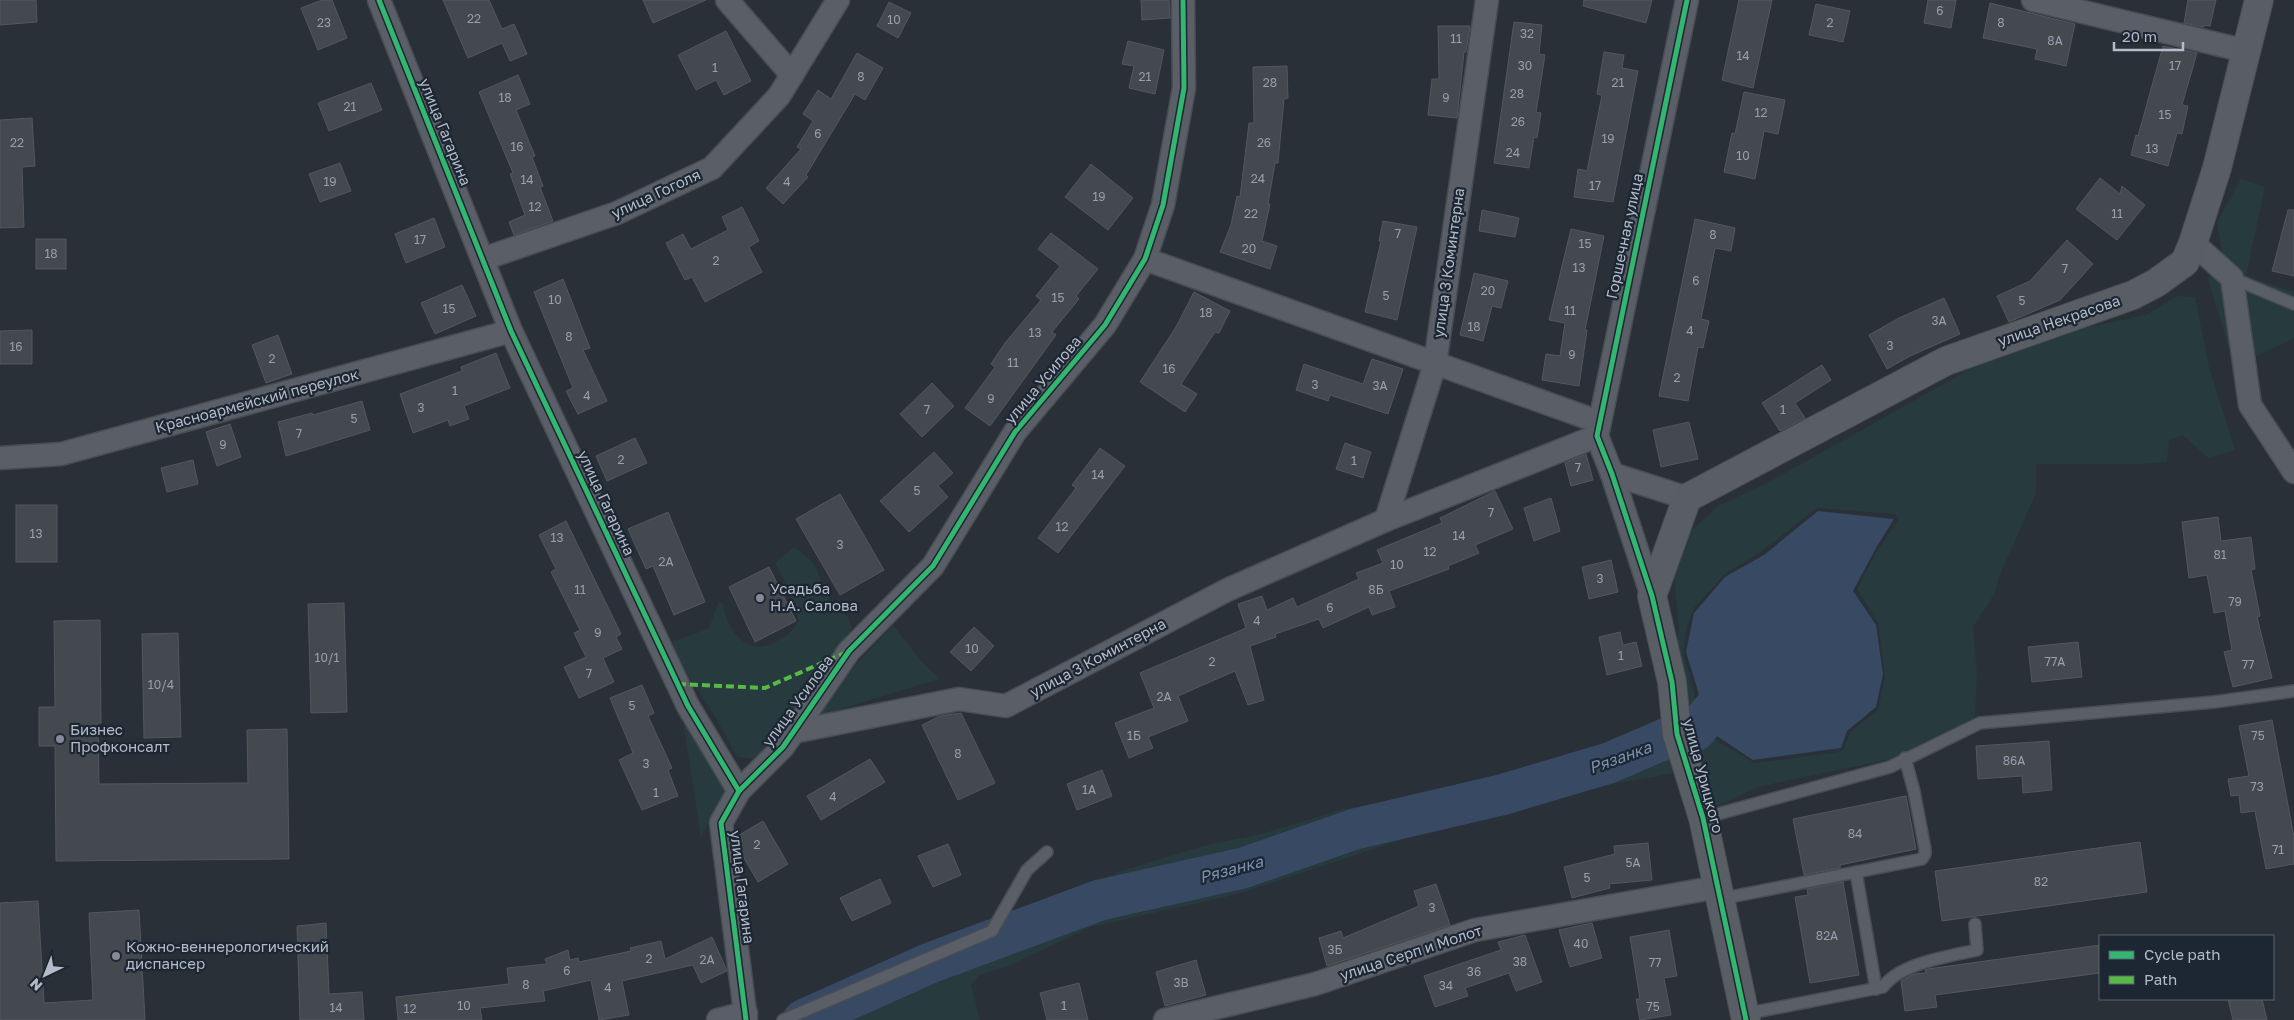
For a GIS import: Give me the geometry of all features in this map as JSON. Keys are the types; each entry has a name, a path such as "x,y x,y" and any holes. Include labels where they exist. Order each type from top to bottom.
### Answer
{"street":[{"name":"улица Гагарина","path":"379,0 511,331 685,698 739,791 721,822 746,1016"},
{"path":"727,0 792,76"},
{"name":"улица Гоголя","path":"483,259 617,213 712,168 778,96 838,0"},
{"name":"улица Усилова","path":"739,791 783,747 849,651 933,566 1015,432 1105,325 1145,260 1163,205 1184,88 1183,0"},
{"name":"улица 3 Коминтерна","path":"1386,520 1435,364 1487,0"},
{"name":"Горшечная улица","path":"1598,429 1687,0"},
{"path":"2033,0 2246,51"},
{"name":"улица Некрасова","path":"1687,498 1946,361 2133,295 2156,283 2185,262 2217,168 2259,0"},
{"path":"2193,243 2232,278 2250,405 2294,472"},
{"path":"1145,260 1435,364 1598,429 1652,596"},
{"name":"Красноармейский переулок","path":"0,458 61,454 511,331"},
{"name":"улица 3 Коминтерна","path":"793,732 959,699 1006,706 1227,590 1598,429"},
{"path":"1612,474 1687,498 1652,596"},
{"name":"улица Урицкого","path":"1652,596 1672,682 1676,734 1703,818 1746,1017"},
{"name":"улица Серп и Молот","path":"1166,1020 1315,984 1475,930 1719,893"},
{"path":"718,1020 746,1016"}],"lane":[{"path":"2232,278 2294,304"},
{"path":"1703,818 1890,767 1980,723 2214,702 2294,691"},
{"path":"1719,893 1856,872 1922,859 1925,854 1914,791 1905,758"},
{"path":"783,1020 992,931 1027,870 1047,852"},
{"path":"1856,872 1876,989"},
{"path":"1746,1017 1883,987 1886,982 1912,968 1936,959 1978,950 1975,924"}],"green space":[{"path":"2241,179 2265,187 2246,276 2294,292 2294,338 2242,363 2232,358 2208,279 2223,256 2217,222"},
{"path":"2177,296 2195,297 2209,367 2235,450 2208,458 2183,435 2169,440 2167,462 2142,464 2036,464 2036,493 1999,577 1995,593 1973,627 1977,675 1975,718 1891,759 1757,787 1723,804 1707,809 1699,779 1694,740 1705,734 1755,763 1838,752 1843,750 1850,732 1878,710 1885,676 1878,623 1857,589 1875,554 1899,519 1895,514 1817,508 1762,551 1725,574 1694,608 1687,626 1683,654 1702,729 1695,731 1689,719 1674,663 1679,628 1674,576 1675,546 1718,506 1769,482 1995,355 2059,333 2146,315"},
{"path":"794,547 813,562 830,600 848,617 852,628 765,751 754,759 737,757 707,704 671,655 674,647 673,642 709,628 719,601 723,604 733,631 746,643 754,646 763,646 773,643 788,634 794,629 799,620 786,584 775,563"},
{"path":"893,625 922,662 939,679 805,720"},
{"path":"1661,723 1680,772 1569,792 1419,834 1234,895 1091,927 1008,966 980,975 971,985 980,1020 827,1020 920,972 993,951 1016,918 1027,910 1121,871 1210,844 1258,835 1344,809 1489,785 1538,774"},
{"path":"691,725 725,791 701,837 684,727"}],"water":[{"path":"1818,511 1894,519 1853,591 1876,625 1883,674 1876,707 1847,731 1841,748 1753,760 1705,728 1698,691 1686,652 1694,613 1725,577 1764,555"}],"building":[{"path":"0,0 36,0 37,22 0,25"},
{"path":"322,0 332,0 347,38 318,50 301,8"},
{"path":"443,0 489,0 502,29 514,24 527,54 510,61 502,43 468,58"},
{"path":"643,0 706,0 653,23"},
{"path":"1141,0 1169,0 1170,18 1142,20"},
{"path":"1584,0 1652,0 1646,23 1583,6"},
{"path":"1739,0 1772,0 1753,88 1722,80"},
{"path":"1928,0 1956,0 1951,28 1924,23"},
{"path":"2188,0 2216,0 2210,26 2204,25 2204,27 2184,23"},
{"path":"889,2 911,13 898,38 877,26"},
{"path":"1990,3 2075,24 2066,66 2035,59 2037,49 1983,38"},
{"path":"1816,4 1850,11 1843,42 1809,35"},
{"path":"1514,22 1542,25 1539,54 1545,55 1536,112 1541,113 1537,138 1534,137 1529,168 1494,163"},
{"path":"1438,26 1470,26 1466,52 1464,52 1457,118 1428,115 1432,79 1439,79"},
{"path":"726,31 751,81 724,95 716,80 696,90 678,55"},
{"path":"1128,41 1164,50 1155,94 1129,88 1134,66 1122,64"},
{"path":"2163,46 2197,53 2182,105 2188,106 2182,134 2177,133 2168,166 2131,155"},
{"path":"1604,52 1624,55 1622,68 1638,71 1613,202 1574,197 1578,169 1587,171 1602,95 1597,94"},
{"path":"857,53 883,68 865,100 855,94 806,175 808,177 783,204 766,188 801,149 797,147 813,121 803,114 818,90 831,99"},
{"path":"1287,66 1288,98 1284,99 1278,163 1275,163 1268,204 1270,204 1262,241 1277,246 1270,269 1220,252 1231,225 1237,196 1240,197 1249,123 1254,123 1253,67"},
{"path":"518,75 530,104 516,110 535,156 532,157 543,186 540,187 553,221 514,235 509,222 525,215 510,174 513,173 479,92"},
{"path":"371,83 382,110 329,131 318,103"},
{"path":"1744,92 1785,100 1778,134 1764,131 1755,179 1724,172 1732,133 1735,134"},
{"path":"32,118 35,166 22,167 24,227 0,228 0,120"},
{"path":"340,163 351,191 320,202 309,174"},
{"path":"1091,164 1133,198 1108,230 1065,197"},
{"path":"2100,178 2120,194 2122,186 2145,205 2117,240 2076,209"},
{"path":"742,207 759,241 749,247 762,272 705,302 692,277 685,280 666,243 683,234 691,249 728,230 722,217"},
{"path":"1482,210 1519,218 1515,237 1479,231"},
{"path":"2288,210 2294,210 2294,276 2272,271"},
{"path":"434,218 445,247 406,263 395,234"},
{"path":"1695,219 1735,228 1731,251 1715,248 1701,319 1709,321 1703,348 1698,347 1688,401 1659,396"},
{"path":"1383,221 1417,227 1397,320 1365,312 1381,241 1379,241"},
{"path":"1571,229 1604,236 1585,330 1587,330 1579,386 1542,380 1546,354 1560,356 1565,323 1549,320"},
{"path":"1051,233 1098,269 1076,296 1079,299 1052,332 1056,335 990,426 965,408 995,367 991,364 1005,343 1041,300 1036,296 1060,266 1038,249"},
{"path":"36,239 66,239 66,269 36,269"},
{"path":"2067,240 2093,264 2060,300 2009,322 1997,296 2030,281"},
{"path":"1474,273 1508,281 1501,308 1492,306 1483,341 1460,335"},
{"path":"563,279 590,348 583,350 607,401 578,414 566,391 573,388 534,292"},
{"path":"462,285 476,316 435,334 421,303"},
{"path":"1194,292 1230,311 1219,333 1215,332 1181,384 1197,394 1185,412 1140,382 1176,327"},
{"path":"1944,298 1960,334 1910,356 1887,369 1869,335 1899,318"},
{"path":"32,330 32,364 0,364 0,331"},
{"path":"278,335 292,374 266,383 252,345"},
{"path":"496,353 510,388 464,406 469,419 450,426 448,420 413,433 400,394 462,371 461,367"},
{"path":"1372,359 1403,369 1388,414 1330,395 1328,401 1296,390 1304,364 1363,384"},
{"path":"1822,365 1831,380 1795,403 1805,418 1780,431 1762,403"},
{"path":"932,383 954,406 922,437 900,414"},
{"path":"362,401 370,430 286,456 278,422 312,413 313,415"},
{"path":"1689,422 1698,459 1661,467 1653,430"},
{"path":"230,424 241,457 217,466 206,432"},
{"path":"635,438 647,463 607,481 596,456"},
{"path":"1345,443 1371,452 1363,478 1336,469"},
{"path":"1100,448 1125,466 1058,553 1038,538 1076,488 1072,485"},
{"path":"934,452 953,473 938,486 948,497 909,532 880,501"},
{"path":"1586,454 1593,480 1571,486 1565,463"},
{"path":"193,460 198,484 167,492 161,468"},
{"path":"1495,491 1513,529 1475,545 1479,553 1448,566 1449,569 1389,591 1395,607 1372,615 1369,607 1323,628 1319,619 1275,634 1276,637 1250,646 1264,700 1248,705 1235,671 1178,696 1188,721 1148,737 1153,748 1129,758 1115,723 1154,708 1140,673 1246,628 1238,604 1262,596 1267,610 1293,598 1297,607 1359,579 1356,573 1383,563 1377,550 1442,523 1440,518"},
{"path":"840,494 884,570 840,595 796,519"},
{"path":"1551,498 1560,531 1534,541 1524,508"},
{"path":"16,505 57,505 57,562 16,562"},
{"path":"668,512 705,602 674,615 653,566 646,569 628,529"},
{"path":"2218,517 2221,541 2251,537 2255,569 2251,570 2260,616 2257,617 2272,678 2233,687 2224,652 2232,650 2225,611 2214,613 2207,575 2189,578 2182,522"},
{"path":"566,521 621,634 616,637 622,649 603,658 614,682 579,698 564,667 586,657 574,633 580,630 551,572 556,569 539,535"},
{"path":"1611,560 1618,592 1589,599 1582,567"},
{"name":"Усадьба Н.А. Салова","path":"769,567 796,621 755,642 729,587"},
{"path":"344,603 347,712 311,713 308,604"},
{"name":"Бизнес Профконсалт","path":"100,620 101,723 98,723 99,784 248,783 247,730 287,729 289,859 56,861 55,746 39,746 39,707 55,707 54,621"},
{"path":"974,627 994,646 971,671 950,652"},
{"path":"1620,632 1623,645 1636,642 1642,666 1607,675 1599,637"},
{"path":"178,633 181,737 144,738 142,634"},
{"path":"2078,642 2082,677 2032,682 2028,647"},
{"path":"642,685 654,713 648,716 672,768 668,770 678,796 642,810 619,760 633,753 610,698"},
{"path":"961,713 995,783 958,800 922,725 940,716"},
{"path":"2272,720 2294,837 2294,864 2266,869 2255,811 2241,813 2239,795 2231,796 2228,779 2249,776 2239,726"},
{"path":"2049,741 2052,790 2023,793 2022,776 1978,779 1976,746"},
{"path":"870,759 885,782 821,820 807,796"},
{"path":"1102,770 1112,796 1077,810 1067,784"},
{"path":"1906,796 1916,849 1840,865 1840,868 1804,875 1793,819"},
{"path":"763,821 788,864 758,882 737,846 736,837"},
{"path":"2140,842 2147,892 1942,921 1935,871"},
{"path":"1648,843 1652,880 1609,884 1610,888 1572,898 1564,867 1615,854 1614,846"},
{"path":"948,844 961,875 933,887 918,856"},
{"path":"880,879 891,903 852,921 840,898"},
{"path":"1843,882 1859,975 1810,983 1795,897 1808,895 1807,889"},
{"path":"1436,884 1450,925 1327,966 1319,938 1341,931 1343,938 1419,906 1414,891"},
{"path":"38,901 44,1003 93,1000 89,913 139,910 145,1020 0,1020 0,903"},
{"path":"326,923 329,994 362,992 364,1020 300,1020 297,926"},
{"path":"1592,923 1602,958 1570,967 1559,930"},
{"path":"1669,930 1677,976 1664,978 1671,1015 1640,1020 1636,999 1640,999 1630,937"},
{"path":"1525,935 1542,982 1516,991 1509,973 1465,988 1468,996 1435,1007 1424,976 1501,950 1498,942"},
{"path":"712,937 727,971 701,983 693,965 622,981 629,1015 599,1020 591,980 543,991 545,1001 480,1008 482,1020 398,1020 396,997 509,984 507,968 547,964 545,959 568,950 570,960 578,958 579,962 631,951 630,948 661,941 665,959"},
{"path":"2099,945 2099,973 1935,995 1937,1007 1905,1011 1901,981 1914,974 1926,973 1925,970"},
{"path":"1196,960 1206,995 1165,1006 1156,972"},
{"path":"1079,983 1088,1020 1047,1020 1040,993"},
{"path":"2228,1000 2262,1000 2267,1020 2233,1020"}],"waterway":[{"name":"Рязанка","path":"1695,731 1740,677"},
{"name":"Рязанка","path":"803,1020 930,963 1100,900 1243,868 1355,829 1501,795 1609,763 1667,738"}],"marked path":[{"path":"678,684 765,688 847,652"}],"cycle path":[{"path":"379,0 511,331 688,706 739,791 721,823 746,1020"},
{"path":"739,791 783,747 849,651 933,566 1015,432 1105,325 1145,259 1163,205 1184,88 1183,0"},
{"path":"1687,0 1597,436 1612,474 1652,596 1672,682 1677,734 1703,818 1746,1020"}],"place":[{"name":"Усадьба Н.А. Салова","path":"760,598"},
{"name":"Бизнес Профконсалт","path":"60,739"},
{"name":"Кожно-веннерологический диспансер","path":"116,956"}]}
